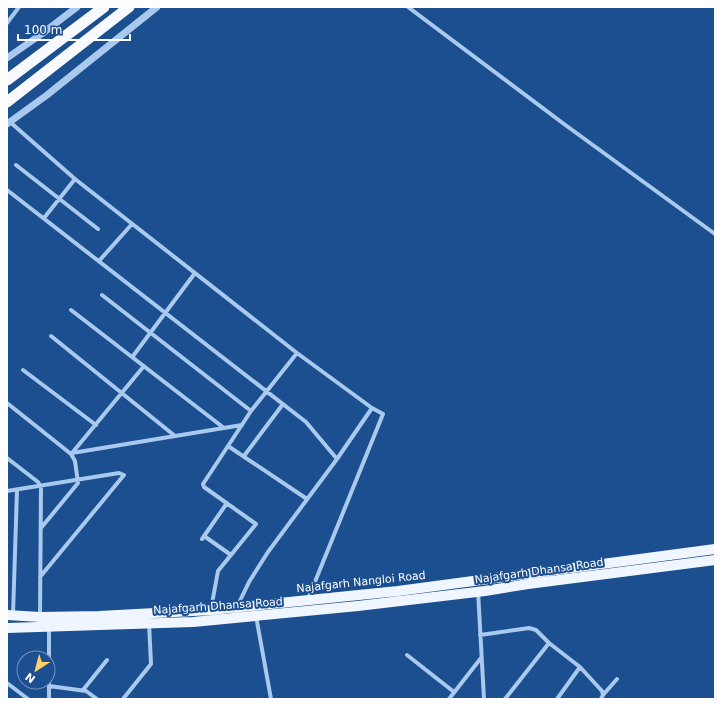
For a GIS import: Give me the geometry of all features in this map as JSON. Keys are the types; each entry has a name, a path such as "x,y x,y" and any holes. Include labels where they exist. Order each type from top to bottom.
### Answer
{"highway":[{"path":"7,80 104,7"},
{"path":"7,109 10,100 129,7"}],"main road":[{"name":"Najafgarh Nangloi Road","path":"10,615 46,620 211,610 237,612 255,611 308,600 432,587 715,549"},
{"name":"Najafgarh Dhansa Road","path":"255,611 376,604 478,592 528,584 715,560"},
{"path":"432,587 432,597"},
{"path":"375,593 376,604"},
{"name":"Najafgarh Dhansa Road","path":"7,628 46,620 149,623 193,622 237,612"}],"street":[{"path":"7,23 19,7"},
{"path":"7,58 77,7"},
{"path":"157,7 54,90 8,123 75,179 297,353 372,408 383,414 308,600"},
{"path":"408,7 558,120 715,234"},
{"path":"16,165 98,229"},
{"path":"44,218 75,179"},
{"path":"7,190 284,404 310,426 337,459"},
{"path":"99,261 132,224"},
{"path":"132,356 194,273"},
{"path":"102,295 251,411"},
{"path":"71,310 224,428"},
{"path":"51,336 175,436"},
{"path":"211,610 218,571 256,524 204,487 203,484 251,411 297,353"},
{"path":"72,454 144,366"},
{"path":"23,370 96,425"},
{"path":"7,403 72,454 75,461 79,480 77,485 41,528"},
{"path":"244,456 284,404"},
{"path":"237,612 249,582 268,552 337,459 372,408"},
{"path":"72,454 242,425"},
{"path":"228,446 307,499"},
{"path":"7,458 41,487 40,577 46,620 47,650"},
{"path":"7,491 119,473 124,475 40,577"},
{"path":"10,615 17,490"},
{"path":"227,503 203,537 231,555"},
{"path":"478,581 484,699"},
{"path":"255,611 271,699"},
{"path":"123,699 151,664 149,623"},
{"path":"480,635 532,628 536,630 549,643 580,667 602,691 602,697"},
{"path":"505,699 549,643"},
{"path":"407,655 454,692"},
{"path":"449,699 481,658"},
{"path":"83,690 107,660"},
{"path":"557,699 580,667"},
{"path":"602,697 616,679"},
{"path":"7,683 28,699"},
{"path":"56,687 83,690 89,692 97,699"}]}
